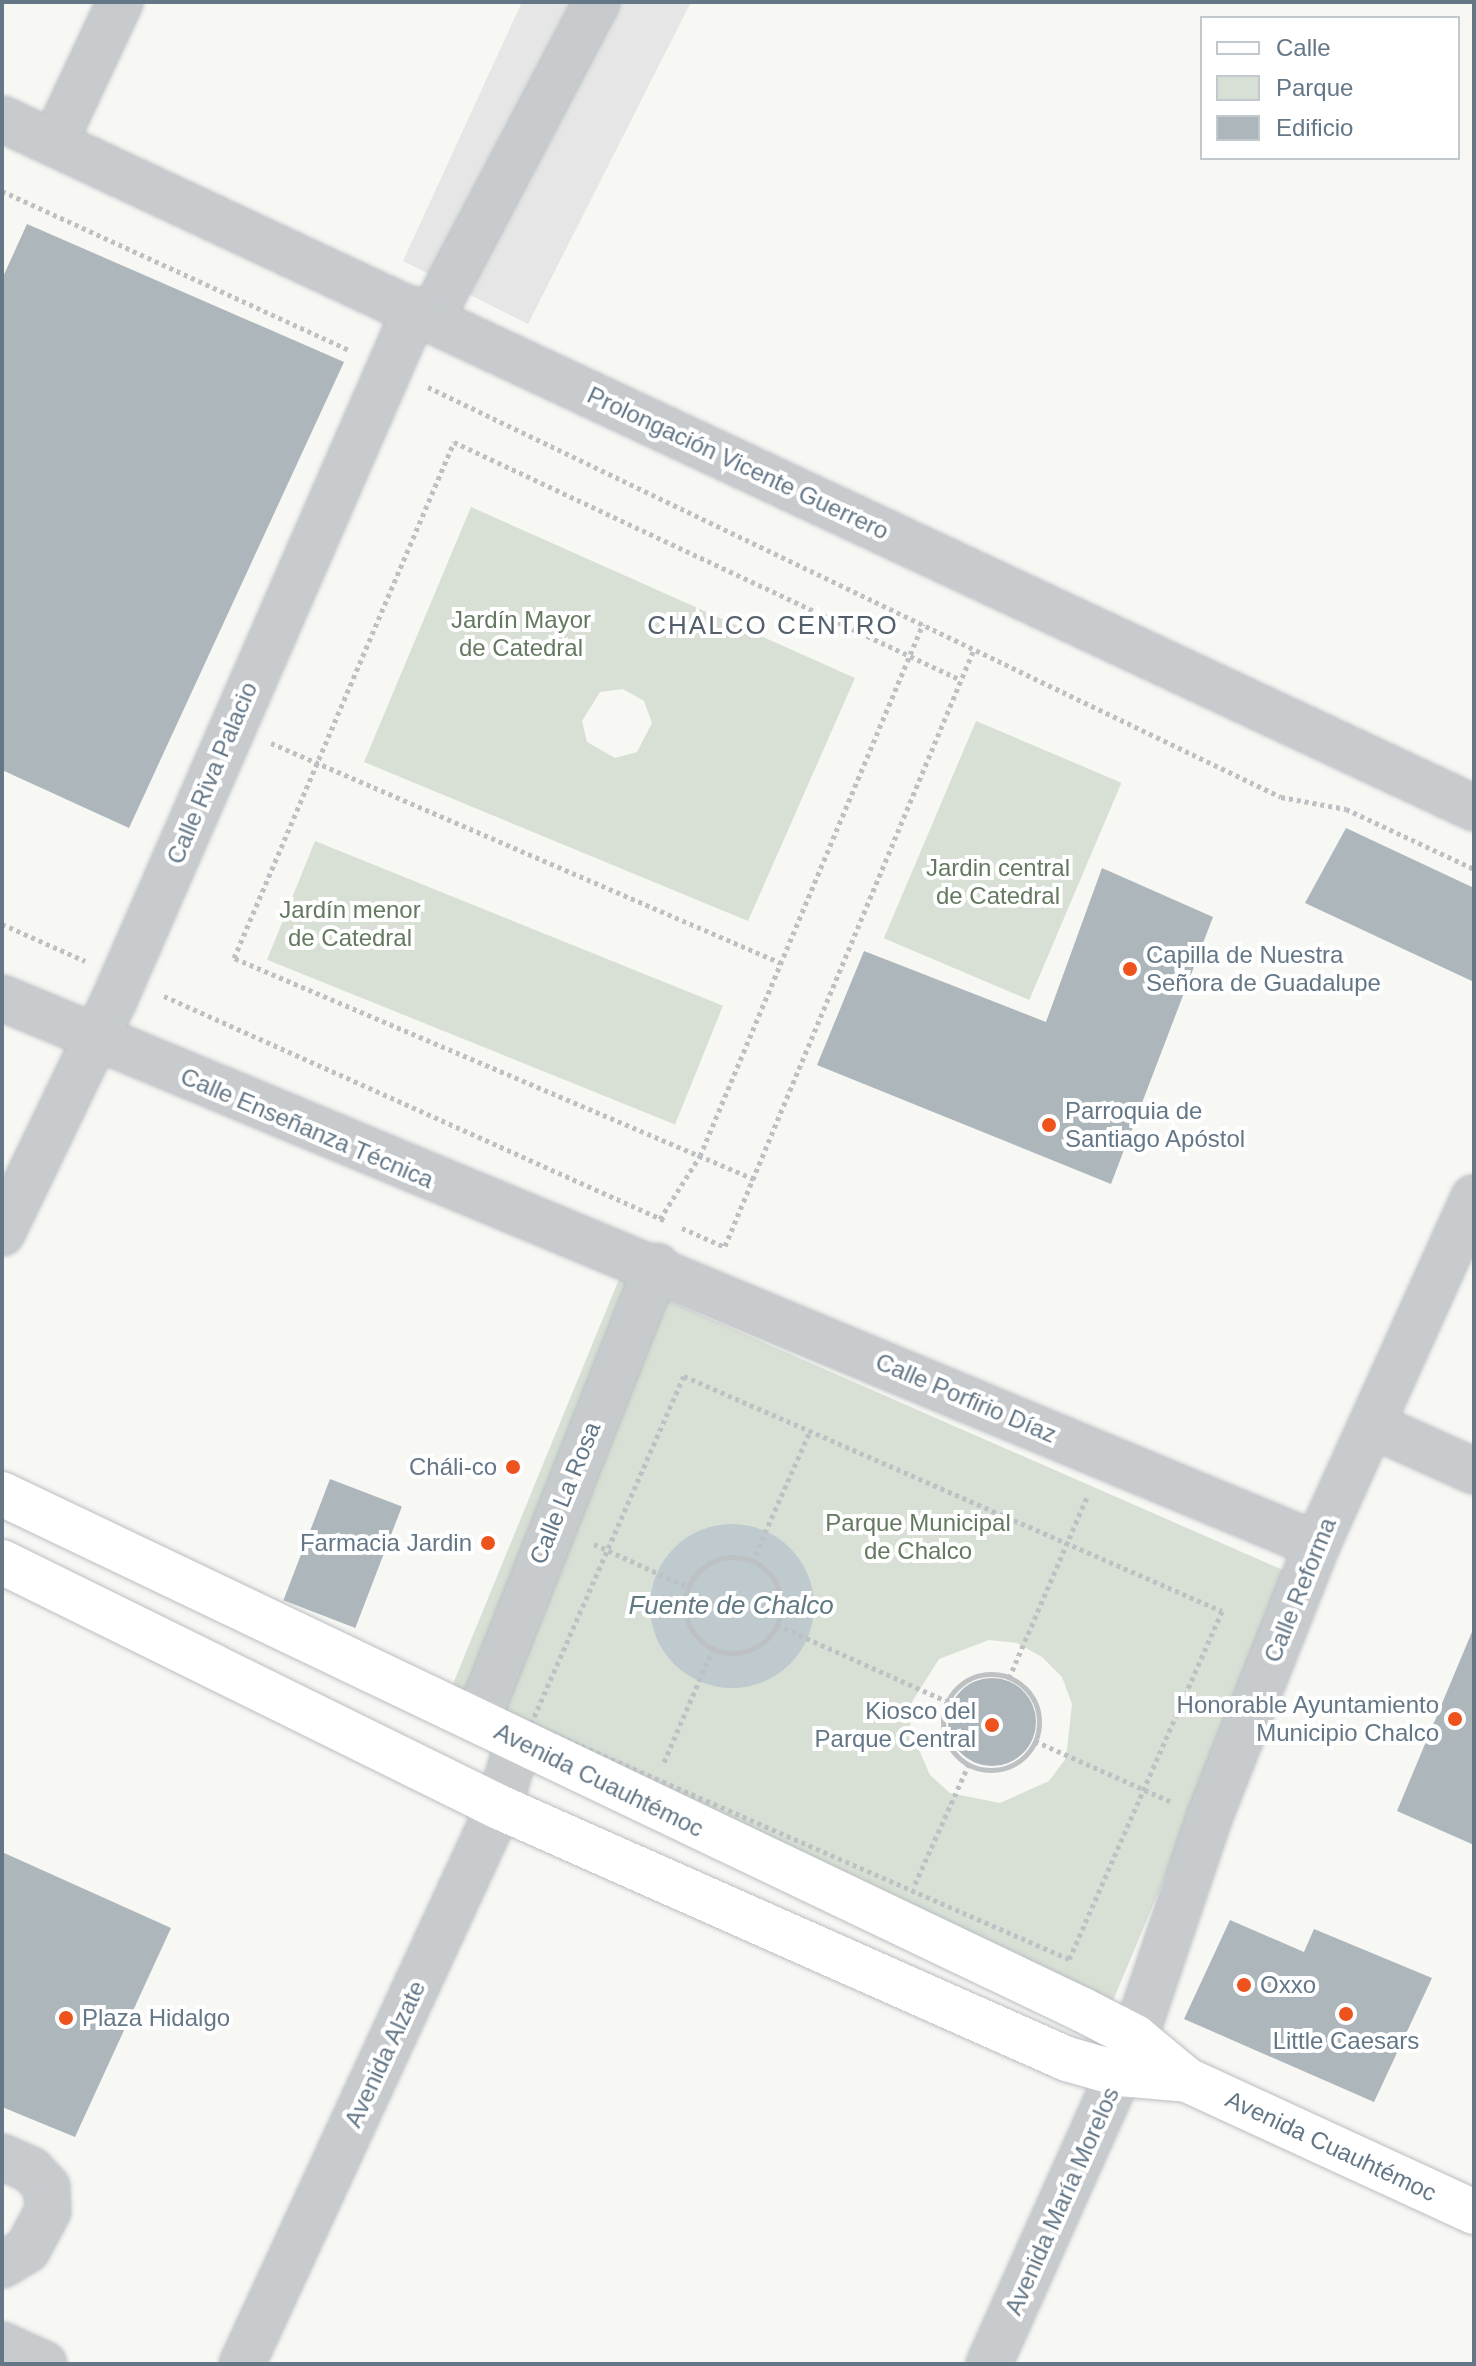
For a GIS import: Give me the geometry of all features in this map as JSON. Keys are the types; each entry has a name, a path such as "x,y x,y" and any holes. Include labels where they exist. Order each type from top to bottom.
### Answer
{"main road":[{"name":"Avenida Cuauhtémoc","path":"2,1494 518,1741 651,1792 905,1905 1127,2056 1187,2080 1474,2212"},
{"name":"Avenida Cuauhtémoc","path":"2,1562 499,1807 1067,2059 1127,2056"}],"street":[{"path":"54,143 120,2"},
{"name":"Calle Riva Palacio","path":"2,1233 123,978 389,369 423,314 597,2"},
{"name":"Prolongación Vicente Guerrero","path":"2,119 1474,808"},
{"name":"Calle Enseñanza Técnica","path":"2,998 382,1161 615,1251"},
{"name":"Calle Reforma","path":"1127,2056 1209,1818 1317,1545 1474,1198"},
{"name":"Calle Porfirio Díaz","path":"615,1251 1317,1545"},
{"name":"Calle La Rosa","path":"477,1721 551,1525 657,1266"},
{"path":"1372,1425 1474,1471"},
{"name":"Avenida Alzate","path":"242,2364 499,1807 518,1741"},
{"name":"Avenida María Morelos","path":"989,2364 1127,2056"},
{"path":"2,2157 31,2170 47,2187 48,2211 27,2250 2,2265"},
{"path":"2,2345 44,2364"}],"path":[{"path":"2,191 389,369 1281,797 1346,809 1474,869"},
{"path":"754,1179 234,958 454,442 961,680"},
{"path":"660,1219 700,1156 923,624"},
{"path":"708,1288 974,649"},
{"path":"233,726 781,963"},
{"path":"2,924 725,1247"},
{"path":"684,1376 810,1431 1222,1611 1069,1959 905,1905 651,1792 531,1724 684,1376"},
{"path":"752,1562 810,1431"},
{"path":"1009,1678 1104,1457"},
{"path":"551,1525 688,1587"},
{"path":"714,1560 752,1562 779,1590 777,1625 744,1652 713,1649 690,1627 688,1587 714,1560"},
{"path":"777,1625 948,1702"},
{"path":"651,1792 713,1649"},
{"path":"973,1678 1009,1678 1037,1707 1035,1741 1018,1763 1003,1769 969,1764 948,1744 948,1702 973,1678"},
{"path":"1035,1741 1209,1818"},
{"path":"905,1905 969,1764"}],"shaded area":[{"path":"522,2 691,2 528,324 403,261"}],"green space":[{"name":"Jardín Mayor de Catedral","path":"471,507 855,678 748,921 364,762","holes":["623,689 644,701 652,723 637,752 615,758 587,742 582,721 600,692"]},
{"name":"Jardin central de Catedral","path":"976,721 1121,783 1029,1000 884,938"},
{"name":"Jardín menor de Catedral","path":"315,841 723,1006 675,1125 267,960"},
{"name":"Parque Municipal de Chalco","path":"619,1279 1292,1574 1112,2003 448,1696","holes":["989,1640 1017,1643 1042,1657 1062,1677 1072,1704 1066,1758 1049,1781 1000,1803 950,1793 930,1775 910,1729 912,1702 939,1659"]}],"water":[{"name":"Fuente de Chalco","path":"732,1524 763,1531 790,1548 807,1575 814,1606 807,1637 790,1664 763,1681 732,1688 701,1681 674,1664 657,1637 650,1606 657,1575 674,1548 701,1531"}],"building":[{"path":"27,224 344,362 129,828 2,770 2,279"},
{"path":"1346,828 1474,888 1474,982 1305,903"},
{"name":"Parroquia de Santiago Apóstol","path":"1102,868 1213,917 1111,1184 817,1065 864,951 1046,1022"},
{"path":"330,1479 402,1507 355,1628 283,1600"},
{"name":"Honorable Ayuntamiento Municipio Chalco","path":"1474,1627 1474,1845 1397,1811"},
{"name":"Kiosco del Parque Central","path":"992,1678 1009,1682 1023,1691 1032,1705 1036,1722 1032,1739 1023,1753 1009,1762 992,1766 975,1762 961,1753 952,1739 948,1722 952,1705 961,1691 975,1682"},
{"name":"Plaza Hidalgo","path":"2,1852 171,1928 75,2137 2,2107"},
{"name":"Little Caesars","path":"1230,1920 1304,1952 1314,1929 1432,1978 1374,2102 1184,2019"}],"place":[{"name":"Capilla de Nuestra Señora de Guadalupe","path":"1130,969"},
{"name":"Parroquia de Santiago Apóstol","path":"1049,1125"},
{"name":"Cháli-co","path":"513,1467"},
{"name":"Farmacia Jardin","path":"488,1543"},
{"name":"Honorable Ayuntamiento Municipio Chalco","path":"1455,1719"},
{"name":"Kiosco del Parque Central","path":"992,1725"},
{"name":"Oxxo","path":"1244,1985"},
{"name":"Little Caesars","path":"1346,2014"},
{"name":"Plaza Hidalgo","path":"66,2018"}],"district":[{"name":"CHALCO CENTRO","path":"773,626"}]}
